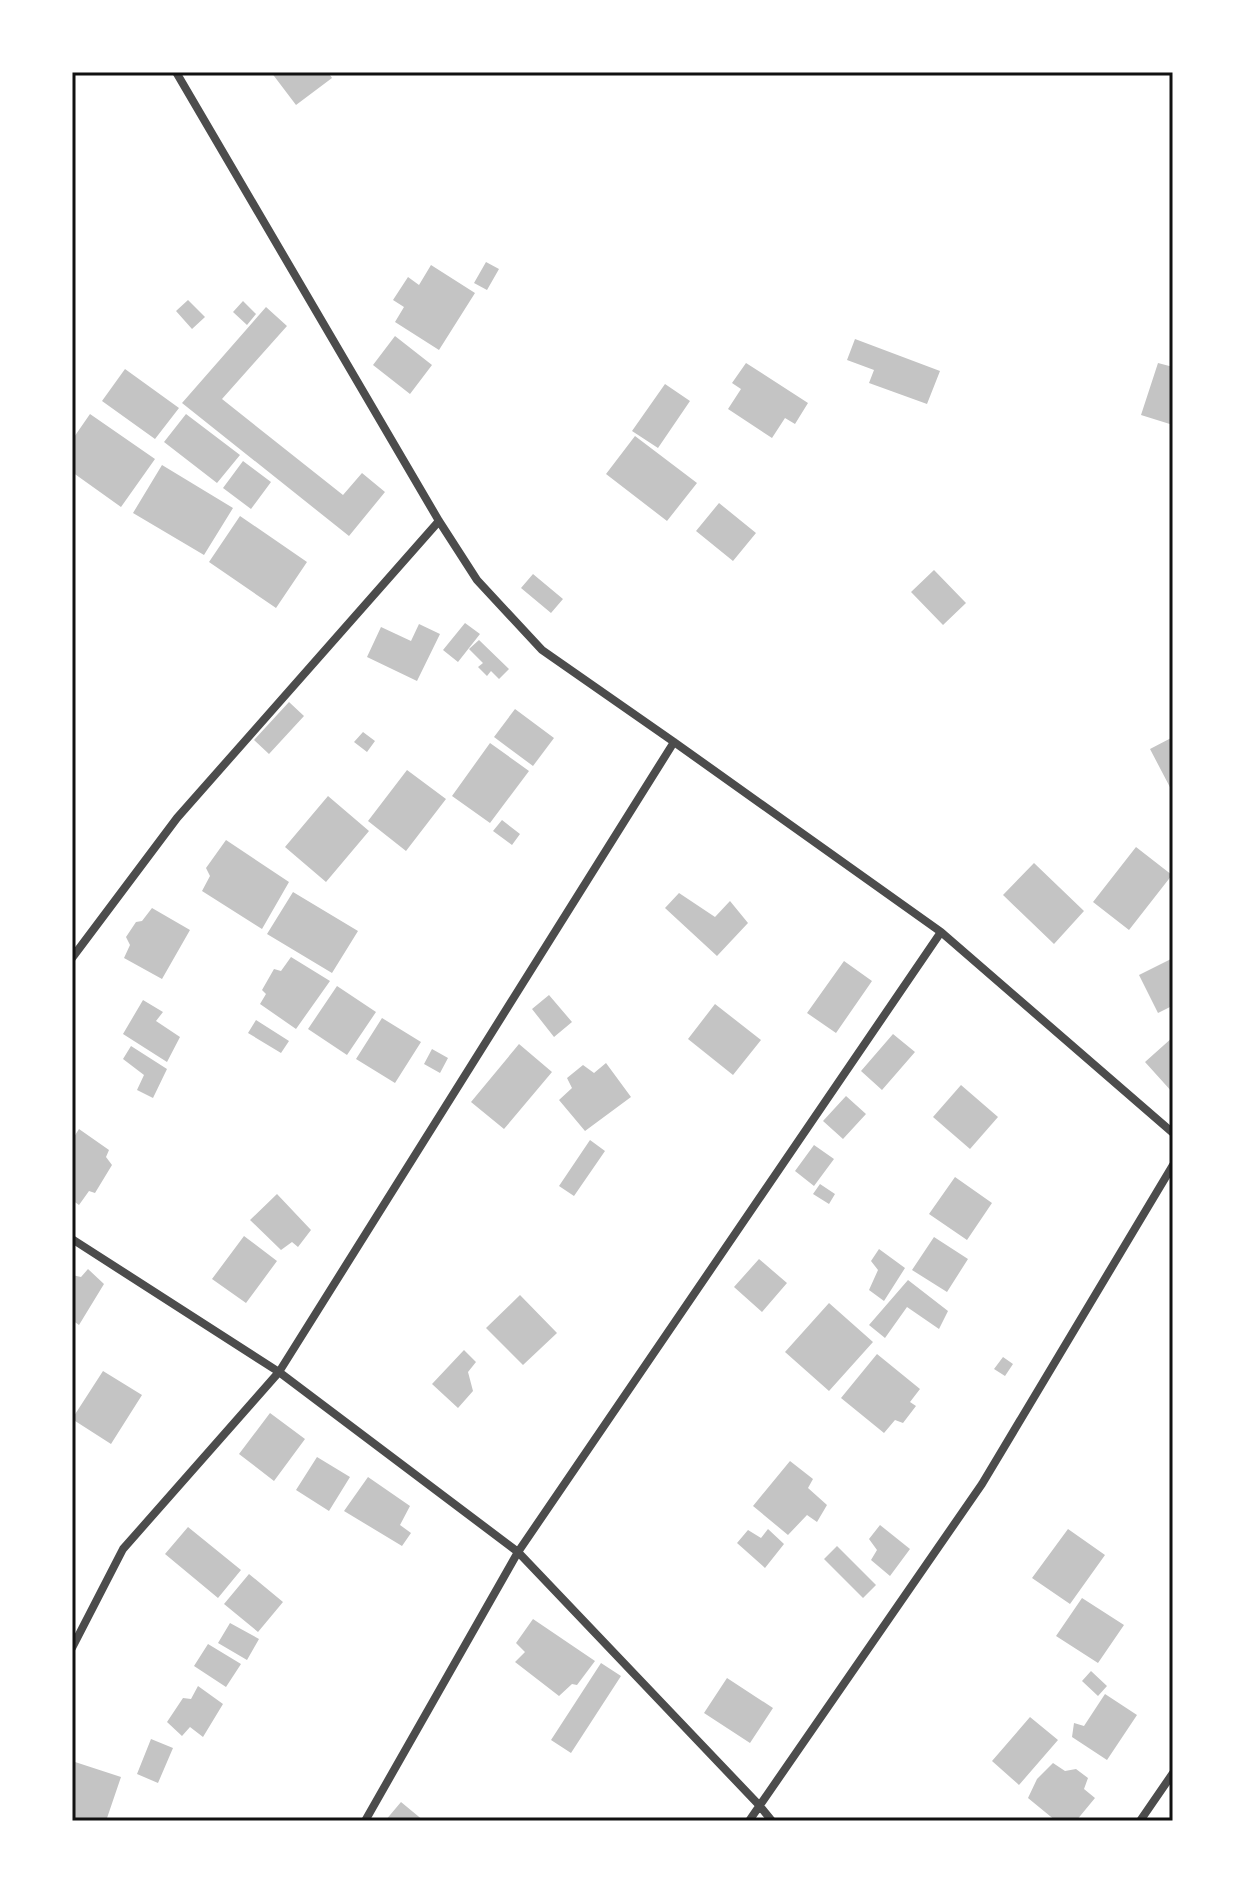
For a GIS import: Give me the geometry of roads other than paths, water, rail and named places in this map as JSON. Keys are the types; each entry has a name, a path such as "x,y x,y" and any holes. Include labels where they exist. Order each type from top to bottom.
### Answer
{"street":[{"path":"176,72 439,521 477,580 542,650 941,932 1173,1133"},
{"path":"72,958 177,818 439,521"},
{"path":"72,1648 123,1549 279,1372 674,742"},
{"path":"365,1821 518,1552 941,932"},
{"path":"749,1821 982,1484 1173,1165"},
{"path":"72,1239 279,1372 518,1552 772,1821"},
{"path":"1140,1821 1173,1773"}]}
